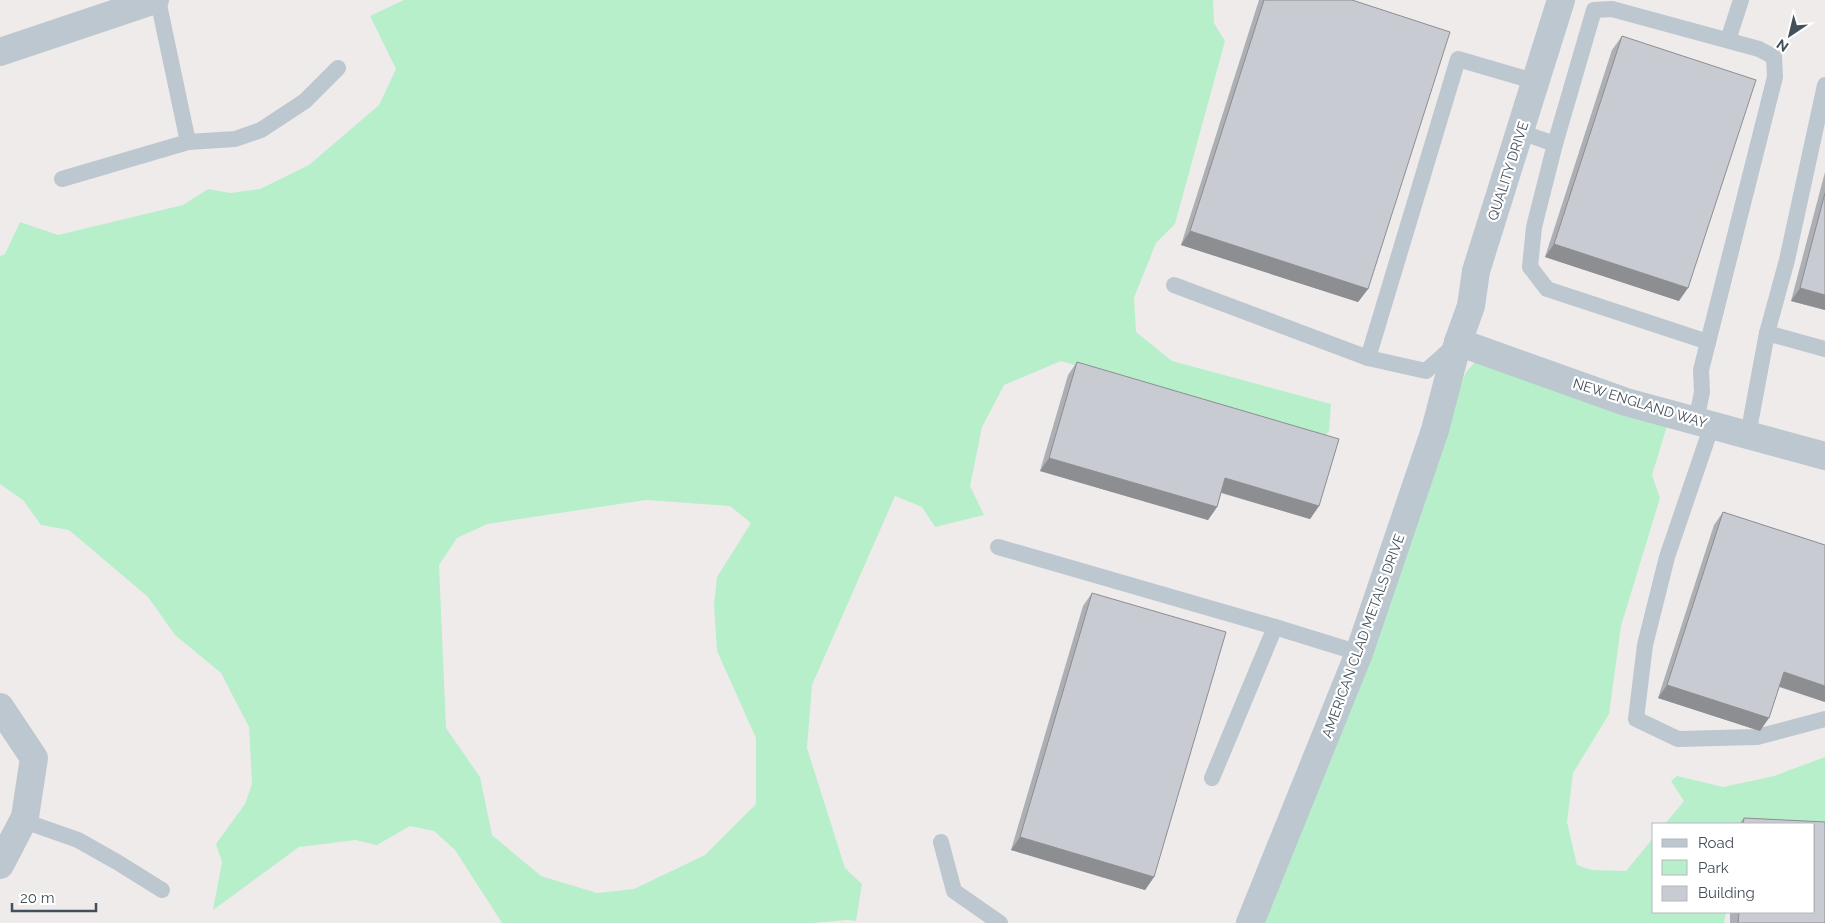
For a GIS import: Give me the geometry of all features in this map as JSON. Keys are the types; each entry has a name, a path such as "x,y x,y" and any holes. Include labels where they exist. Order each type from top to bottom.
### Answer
{"street":[{"path":"0,52 157,0"},
{"name":"QUALITY DRIVE","path":"1458,342 1471,306 1479,262 1537,82 1561,0"},
{"name":"NEW ENGLAND WAY","path":"1458,342 1626,402 1825,456"},
{"name":"AMERICAN CLAD METALS DRIVE","path":"1250,923 1359,653 1435,430 1458,342"},
{"path":"0,707 4,710 34,758 24,821 0,865"}],"lane":[{"path":"157,0 188,142"},
{"path":"1728,40 1741,0"},
{"path":"1708,342 1547,289 1530,267 1534,227 1555,144 1594,10 1612,9 1759,49 1774,57 1775,78 1708,342 1700,370 1704,423 1666,557 1644,645 1636,719 1678,739 1757,737 1825,719"},
{"path":"1368,358 1458,59 1537,82"},
{"path":"62,179 188,142 236,139 261,130 305,101 338,68"},
{"path":"1748,435 1767,333 1786,260 1825,85"},
{"path":"1520,132 1555,144"},
{"path":"1174,285 1368,358 1426,371 1458,342"},
{"path":"1767,333 1825,349"},
{"path":"998,547 1359,653"},
{"path":"1212,778 1275,627"},
{"path":"24,821 78,840 162,890"},
{"path":"941,842 954,891 1000,923"}],"green space":[{"path":"404,0 1213,0 1214,23 1225,41 1175,224 1156,243 1134,298 1136,332 1172,361 1331,404 1329,431 1323,438 1061,361 1004,385 982,427 970,486 984,515 935,527 922,507 895,496 812,685 807,748 845,868 862,884 856,921 812,923 502,923 455,850 434,831 410,826 377,845 355,840 299,847 213,910 222,862 216,844 245,804 252,784 249,727 221,673 175,635 148,597 69,530 41,525 23,500 0,484 0,256 5,254 20,222 58,235 183,205 208,189 230,193 260,189 309,165 379,105 396,69 370,16","holes":["646,500 730,506 751,523 717,577 714,605 717,651 756,738 756,804 705,855 634,889 597,893 541,876 492,835 480,777 446,728 439,565 457,538 487,524"]},
{"path":"1483,353 1671,413 1652,475 1660,498 1621,626 1609,714 1573,773 1567,822 1577,865 1592,870 1626,871 1652,839 1652,913 1726,913 1724,923 1252,923 1466,372"},
{"path":"1825,757 1825,825 1815,825 1815,823 1666,823 1684,801 1671,781 1677,776 1723,787 1774,776"}],"building":[{"path":"1264,0 1352,0 1450,32 1368,289 1190,231"},
{"path":"1622,36 1756,80 1688,288 1554,244"},
{"path":"1825,193 1825,295 1800,288"},
{"path":"1077,362 1339,439 1319,506 1225,478 1217,507 1049,458"},
{"path":"1723,512 1825,545 1825,686 1784,672 1769,718 1667,685"},
{"path":"1092,593 1226,632 1154,877 1020,837"},
{"path":"1744,818 1825,822 1825,923 1738,923 1739,913 1815,913 1815,823 1743,823"}]}
